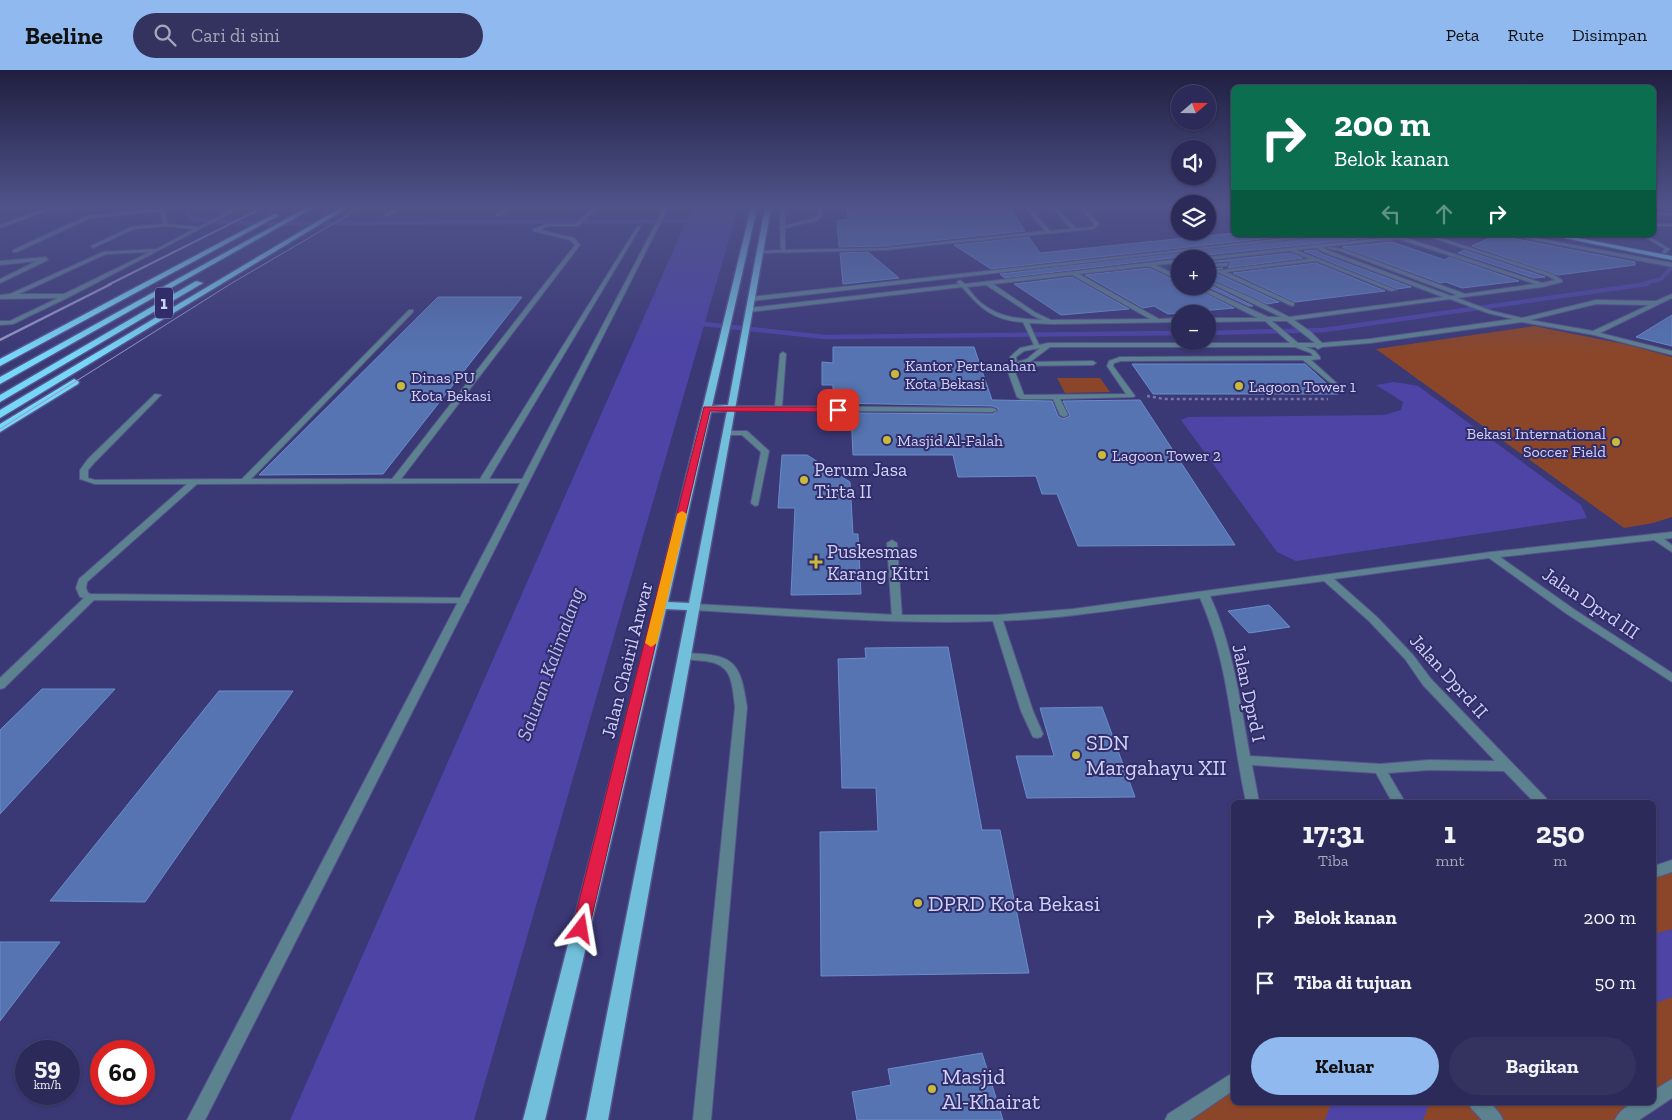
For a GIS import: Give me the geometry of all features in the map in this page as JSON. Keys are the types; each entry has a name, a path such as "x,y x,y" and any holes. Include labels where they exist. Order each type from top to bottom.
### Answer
{"highway":[{"name":"1","path":"0,363 197,257"},
{"name":"1","path":"0,381 222,257"},
{"name":"1","path":"0,415 262,257"},
{"name":"1","path":"0,399 208,278"},
{"path":"0,429 110,359 130,344 148,326"}],"main road":[{"name":"Jalan Chairil Anwar","path":"534,1120 661,605 743,257"},
{"path":"596,1120 759,257"},
{"path":"707,409 732,408"},
{"path":"661,605 694,607"}],"street":[{"path":"11,296 96,257"},
{"path":"0,323 11,323 144,257"},
{"path":"395,481 569,257"},
{"path":"483,481 621,257"},
{"path":"196,1120 641,257"},
{"path":"751,299 1126,257"},
{"path":"1137,257 1171,274"},
{"path":"1159,257 1169,262"},
{"path":"1286,257 1208,266 1292,304"},
{"path":"1308,257 1393,290"},
{"path":"1338,257 1490,312 1522,320 1594,333 1672,353"},
{"path":"1360,257 1502,310 1522,320"},
{"path":"1459,257 1542,285"},
{"path":"1216,320 1289,319 1466,296 1560,281 1550,275 1494,257"},
{"path":"1629,257 1672,265"},
{"path":"0,263 46,259 0,281"},
{"path":"1218,271 1315,260"},
{"path":"749,310 1169,262"},
{"path":"1073,273 1158,321"},
{"path":"974,274 1034,314 1053,322"},
{"path":"956,276 972,297 994,313 1008,319 1053,322 1171,320"},
{"path":"1216,284 1289,319 1314,338 1320,345"},
{"path":"807,293 816,302"},
{"path":"1049,345 1029,360 1015,364 1010,369 1021,397 1131,396 1110,366 1111,362 1120,359 1318,358 1313,352 1296,345 1266,319 1215,295"},
{"path":"0,297 67,296"},
{"path":"1594,333 1672,296"},
{"path":"1015,364 1013,357 1019,352 1037,346 1320,345 1380,340 1522,320 1596,302 1658,303"},
{"path":"244,482 411,311"},
{"path":"1025,321 1037,346"},
{"path":"1313,352 1320,345"},
{"path":"778,409 783,354"},
{"path":"1305,358 1339,388"},
{"path":"1015,364 1093,363"},
{"path":"157,395 84,470 84,479 95,482 525,481"},
{"path":"1056,397 1064,415"},
{"path":"732,408 993,410"},
{"path":"727,433 744,433 765,451 755,503"},
{"path":"195,482 82,581 81,592 91,598 464,601"},
{"path":"694,607 897,618 997,618 1092,610 1203,593 1491,555 1672,535"},
{"path":"1656,537 1672,549"},
{"path":"892,543 897,618"},
{"name":"Jalan Dprd III","path":"1491,555 1571,612 1672,678"},
{"name":"Jalan Dprd II","path":"1326,577 1373,619 1403,651 1427,682 1539,800"},
{"name":"Jalan Dprd I","path":"1203,593 1215,619 1230,677 1252,800"},
{"path":"0,685 91,598"},
{"path":"997,618 1027,710 1037,734"},
{"path":"685,656 718,658 733,667 742,707 702,1120"},
{"path":"1245,760 1380,770 1429,765 1507,766"},
{"path":"1380,770 1397,800"},
{"path":"1656,871 1672,866"},
{"path":"1174,1120 1231,1082"},
{"path":"1656,1099 1672,1088"},
{"path":"1480,1105 1494,1120"},
{"path":"1624,1120 1646,1105"}],"path":[{"path":"1149,396 1164,399 1331,399"}],"shaded area":[{"path":"1534,326 1629,345 1672,357 1672,517 1653,523 1624,528 1376,349"},
{"path":"1057,378 1100,378 1110,392 1065,393"},
{"path":"1672,866 1672,1088 1656,1099 1656,871"},
{"path":"1231,1082 1231,1105 1647,1105 1624,1120 1175,1120"}],"water":[{"name":"Saluran Kalimalang","path":"670,257 724,257 474,1120 290,1120"},
{"path":"1394,382 1418,386 1581,505 1587,518 1296,561 1277,552 1181,420 1188,417 1384,415 1401,410 1403,402 1376,385"}],"building":[{"path":"840,257 874,257 899,278 843,284"},
{"path":"972,257 1099,257 991,269"},
{"path":"1144,257 1171,257 1171,258 1005,278 1000,274"},
{"path":"1254,257 1303,258 1228,268 1231,263 1229,261 1216,262"},
{"path":"1319,257 1330,257 1411,287 1397,289"},
{"path":"1370,257 1436,257 1445,260 1449,257 1519,281 1462,288 1446,282 1441,283"},
{"path":"1470,257 1485,257 1545,277 1534,278"},
{"path":"1505,257 1609,257 1635,262 1635,265 1558,275"},
{"path":"1316,263 1385,291 1295,302 1233,273"},
{"path":"1149,268 1171,279 1171,295 1209,295 1234,308 1216,310 1216,305 1171,305 1171,314 1168,314 1154,306 1143,308 1085,275"},
{"path":"1216,273 1279,302 1267,304 1216,281"},
{"path":"1072,277 1129,309 1061,315 1014,284"},
{"path":"1216,288 1253,306 1249,306 1216,291"},
{"name":"Dinas PU Kota Bekasi","path":"438,297 522,297 383,474 259,475"},
{"path":"1672,315 1672,346 1636,337"},
{"path":"833,347 974,347 992,400 1052,401 1058,416 1063,419 1070,416 1063,401 1140,400 1235,545 1078,546 1057,494 1042,494 1036,476 958,477 953,455 853,455 851,413 993,414 999,409 993,406 833,403 833,385 822,385 822,362 833,363"},
{"name":"Lagoon Tower 1","path":"1132,364 1305,364 1338,394 1153,394"},
{"path":"782,455 807,455 850,482 853,534 858,534 861,594 791,595 795,508 778,508"},
{"path":"1269,605 1290,627 1249,633 1228,611"},
{"path":"948,647 982,830 1000,830 1029,973 821,976 820,832 878,831 876,788 842,788 838,659 866,658 865,648"},
{"path":"42,689 115,689 0,814 0,730"},
{"path":"219,691 293,691 145,902 50,901"},
{"path":"1102,707 1135,797 1027,798 1016,756 1054,756 1040,708"},
{"path":"0,942 60,942 0,1021"},
{"name":"Masjid Al-Khairat","path":"982,1053 1003,1120 857,1120 852,1092 891,1085 888,1069"}],"waterway":[{"path":"1638,285 1661,279 1672,267"},
{"path":"1216,333 1324,330 1647,284"},
{"path":"695,323 825,337 1171,333"},
{"path":"1656,968 1672,963"},
{"path":"1368,1120 1385,1105"}],"tram line":[{"path":"0,429 276,257"}],"railway":[{"path":"108,285 164,257"},
{"path":"0,340 111,284"}],"slow traffic":[{"path":"651,643 682,514"}],"place":[{"name":"Kantor Pertanahan Kota Bekasi","path":"895,374"},
{"name":"Dinas PU Kota Bekasi","path":"401,386"},
{"name":"Lagoon Tower 1","path":"1239,386"},
{"name":"Masjid Al-Falah","path":"887,440"},
{"name":"Bekasi International Soccer Field","path":"1616,442"},
{"name":"Lagoon Tower 2","path":"1102,455"},
{"name":"Perum Jasa Tirta II","path":"804,480"},
{"name":"Puskesmas Karang Kitri","path":"816,562"},
{"name":"SDN Margahayu XII","path":"1076,755"},
{"name":"DPRD Kota Bekasi","path":"918,903"},
{"name":"Masjid Al-Khairat","path":"932,1089"}],"route":[{"path":"581,929 707,409 838,410"}]}
